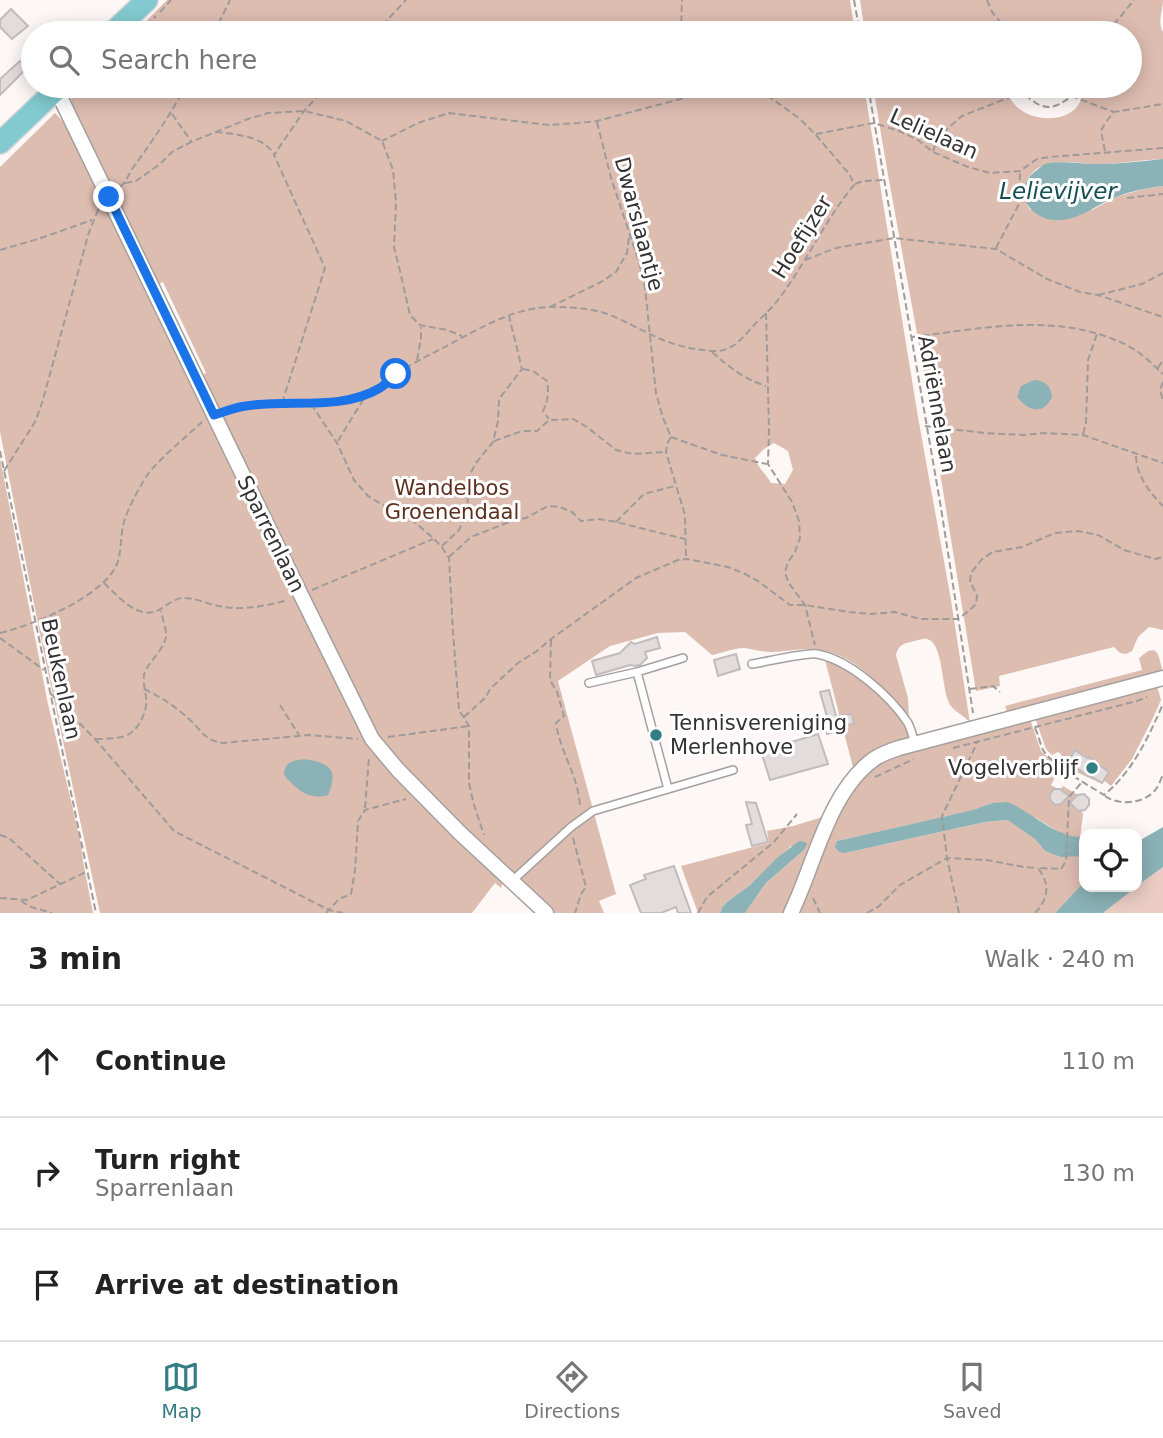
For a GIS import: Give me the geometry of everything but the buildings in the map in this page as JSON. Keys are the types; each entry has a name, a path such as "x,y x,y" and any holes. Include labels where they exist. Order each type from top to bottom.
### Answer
{"main road":[{"path":"125,21 147,0"},
{"path":"0,143 55,98"}],"street":[{"name":"Sparrenlaan","path":"62,98 300,595 372,739 398,770 474,847 547,913"},
{"path":"791,913 845,788 876,758 899,748 918,750 976,736 1031,713 1163,678"}],"lane":[{"path":"752,664 816,653 862,674 887,698 909,725 918,750"},
{"path":"589,683 683,658"},
{"path":"637,672 668,789"},
{"path":"512,881 571,827 593,811 733,770"}],"path":[{"path":"220,21 230,0"},
{"path":"386,21 406,0"},
{"path":"854,0 858,21"},
{"path":"987,0 999,21"},
{"path":"1117,21 1134,0"},
{"path":"680,21 683,1"},
{"path":"179,98 125,183 136,181 172,152 191,142 268,113 304,111 346,121 382,141 393,170 396,202 394,247 410,314 420,325 463,336"},
{"path":"274,155 316,98"},
{"name":"Hoefijzer","path":"382,141 418,123 449,113 549,125 597,121 684,98"},
{"name":"Hoefijzer","path":"712,351 728,349 766,313 783,293 839,203 854,185 850,176 815,134 800,119 771,98"},
{"name":"Adriënnelaan","path":"870,98 941,508 976,736"},
{"path":"933,152 939,136 962,116 1008,98"},
{"path":"1028,98 1046,108 1058,106 1068,98"},
{"path":"1076,98 1115,113 1163,104"},
{"path":"171,112 191,142"},
{"path":"1106,153 1101,131 1115,113"},
{"name":"Dwarslaantje","path":"597,121 611,178 639,262 645,288 656,393 671,437"},
{"name":"Lelielaan","path":"815,134 874,123 918,140 933,152 990,173 1020,171 1037,159 1163,148"},
{"path":"215,132 233,134 270,147 326,268 282,403"},
{"path":"996,249 1019,204 1020,171"},
{"path":"854,185 863,181 884,180"},
{"path":"1127,198 1163,194"},
{"path":"0,250 93,219 42,403 35,422 4,471"},
{"path":"550,307 616,272 627,253 629,235"},
{"path":"804,261 836,248 894,239 996,249 1047,279 1163,317"},
{"path":"1097,295 1142,284 1163,273"},
{"path":"0,633 35,623 72,604 104,583 116,565 124,523 131,505 148,475 209,417 240,407 282,403 311,404 340,401 367,394 382,387 417,361 509,315 550,307 585,309 608,314 674,344 712,351 736,373 767,387"},
{"path":"766,313 768,464 792,502 799,521 800,538 785,572 788,582 805,604 816,653"},
{"path":"509,315 522,369"},
{"path":"417,361 420,325"},
{"path":"911,337 1032,325 1063,326 1116,340 1142,355 1163,374"},
{"path":"1083,435 1086,423 1088,360 1097,334"},
{"path":"1157,369 1163,360"},
{"path":"522,369 533,371 547,381 549,391 543,411 549,420"},
{"path":"442,546 459,530 468,511 467,481 476,463 493,442 499,400 522,369"},
{"path":"1163,382 1160,390 1163,401"},
{"path":"337,443 367,394"},
{"path":"311,404 337,443 354,480 368,496 408,516 442,546 449,558 459,710 469,726 469,783 484,835"},
{"path":"493,442 522,431 537,431 549,420 573,419 616,450 632,454 666,452"},
{"path":"925,426 985,433 1024,435 1044,432 1083,435 1163,463"},
{"path":"687,559 685,515 666,452 671,437 722,454 768,464"},
{"name":"Beukenlaan","path":"0,451 96,913"},
{"path":"1136,454 1139,473 1163,506"},
{"path":"617,522 644,494 676,485"},
{"path":"449,558 471,537 526,518 548,506 572,512 581,521 599,519 617,522 685,539"},
{"path":"464,717 486,698 490,689 517,663 636,578 678,560 687,559 728,568 758,581 790,605 805,604 871,614 895,612 920,619 958,619 976,604 978,596 970,581 971,573 982,559 993,552 1022,547 1055,533 1077,531 1098,535 1124,550 1155,559 1163,557"},
{"path":"104,583 135,610 146,613 161,611 168,603 178,598 221,607 256,608 296,598 434,539"},
{"path":"95,739 128,734 144,716 147,699 144,689 145,675 150,661 160,650 166,637 161,611"},
{"path":"0,638 45,671"},
{"path":"551,639 550,680 564,716 556,723 580,797 580,809 571,827 586,887 575,913"},
{"path":"969,689 993,686 1000,692"},
{"path":"144,689 157,695 192,721 200,732 212,741 223,743 299,736 372,739 469,726"},
{"path":"50,692 95,739 174,831 329,910 343,913"},
{"path":"954,748 976,736 1035,728 1154,694"},
{"path":"1104,795 1135,761 1163,704"},
{"path":"280,705 299,736"},
{"path":"1031,713 1043,750 1055,762 1108,799 1126,803 1139,800 1154,792 1163,774"},
{"path":"959,913 947,858 942,816 976,736"},
{"path":"326,913 339,900 351,894 358,821 365,810 372,739"},
{"path":"869,780 918,750"},
{"path":"867,913 878,907 900,885 947,858 1061,869 1066,861 1069,797 1082,782"},
{"path":"365,810 404,799"},
{"path":"698,913 706,897 774,842 797,814"},
{"path":"0,835 9,838 60,884"},
{"path":"1035,913 1045,898 1047,888 1045,877 1038,868"},
{"path":"21,901 87,871"},
{"path":"808,903 812,894 820,913"},
{"path":"0,898 21,901 52,913"}],"shaded area":[{"path":"1163,867 1163,913 1103,913 1129,892 1142,892 1142,882"}],"green space":[{"path":"167,0 850,0 853,21 146,21"},
{"path":"860,0 1163,0 1160,20 1163,32 1163,159 1103,164 1052,163 1035,171 1028,179 1024,191 1030,210 1092,210 1116,197 1163,186 1163,630 1149,627 1138,637 1132,651 1126,654 1120,653 1114,647 999,676 1000,686 976,691 875,98 1010,98 1017,107 1027,113 1051,118 1073,111 1081,98 1142,98 1142,21 863,21"},
{"name":"Wandelbos Groenendaal","path":"71,98 866,98 970,723 950,705 936,649 927,639 903,645 896,655 908,698 909,718 866,672 840,656 825,651 809,649 771,652 744,648 712,655 685,632 658,633 610,646 558,681 616,894 599,901 604,913 553,913 497,862 377,740 199,377 206,373 163,282 156,285 74,115","holes":["774,443 788,451 793,470 785,484 771,483 755,458"]},
{"path":"55,113 65,124 364,740 389,769 504,880 501,888 495,883 472,913 100,913 0,432 0,167"},
{"path":"0,458 48,704 81,843 93,913 0,913"},
{"path":"1154,650 1158,654 1163,672 1008,714 1005,706 1142,670 1139,658"},
{"path":"825,660 849,672 876,692 898,716 911,740 854,771"},
{"path":"1157,686 1161,700 1152,720 1132,759 1111,786 1102,779 1100,783 1074,771 1076,768 1062,760 1061,754 1058,752 1052,755 1046,749 1035,718"},
{"path":"1030,719 1041,751 1060,768 1051,785 1060,790 1063,786 1078,795 1083,815 1079,838 1064,835 1036,818 992,803 974,810 837,841 836,847 845,853 985,822 1009,820 1035,839 1045,851 1079,855 1079,887 1055,913 796,913 850,791 875,765 897,755"},
{"path":"826,816 786,913 745,913 766,883 804,850 791,846 750,885 727,902 720,913 698,913 681,866 769,843 767,831"}],"water":[{"name":"Lelievijver","path":"1163,159 1163,186 1122,195 1069,219 1051,220 1041,216 1027,204 1024,196 1028,178 1045,164 1107,164"},
{"path":"1034,380 1045,383 1052,397 1039,409 1030,408 1017,397 1021,386"},
{"path":"304,759 326,765 330,769 333,779 328,795 309,795 293,785 284,775 287,765"},
{"path":"1008,802 1064,834 1079,836 1079,856 1061,857 1045,851 1035,839 1008,820 985,822 845,853 839,852 835,847 837,841 973,810 992,803"},
{"path":"1163,827 1163,867 1142,882 1142,839"},
{"path":"799,841 807,844 804,850 766,883 745,913 720,913 727,902"},
{"path":"1079,887 1079,892 1130,892 1103,913 1055,913"}],"place":[{"name":"Tennisvereniging Merlenhove","path":"656,735"},
{"name":"Vogelverblijf","path":"1092,768"}],"route":[{"path":"109,197 214,415 240,407 340,401 382,387 396,374"}]}
